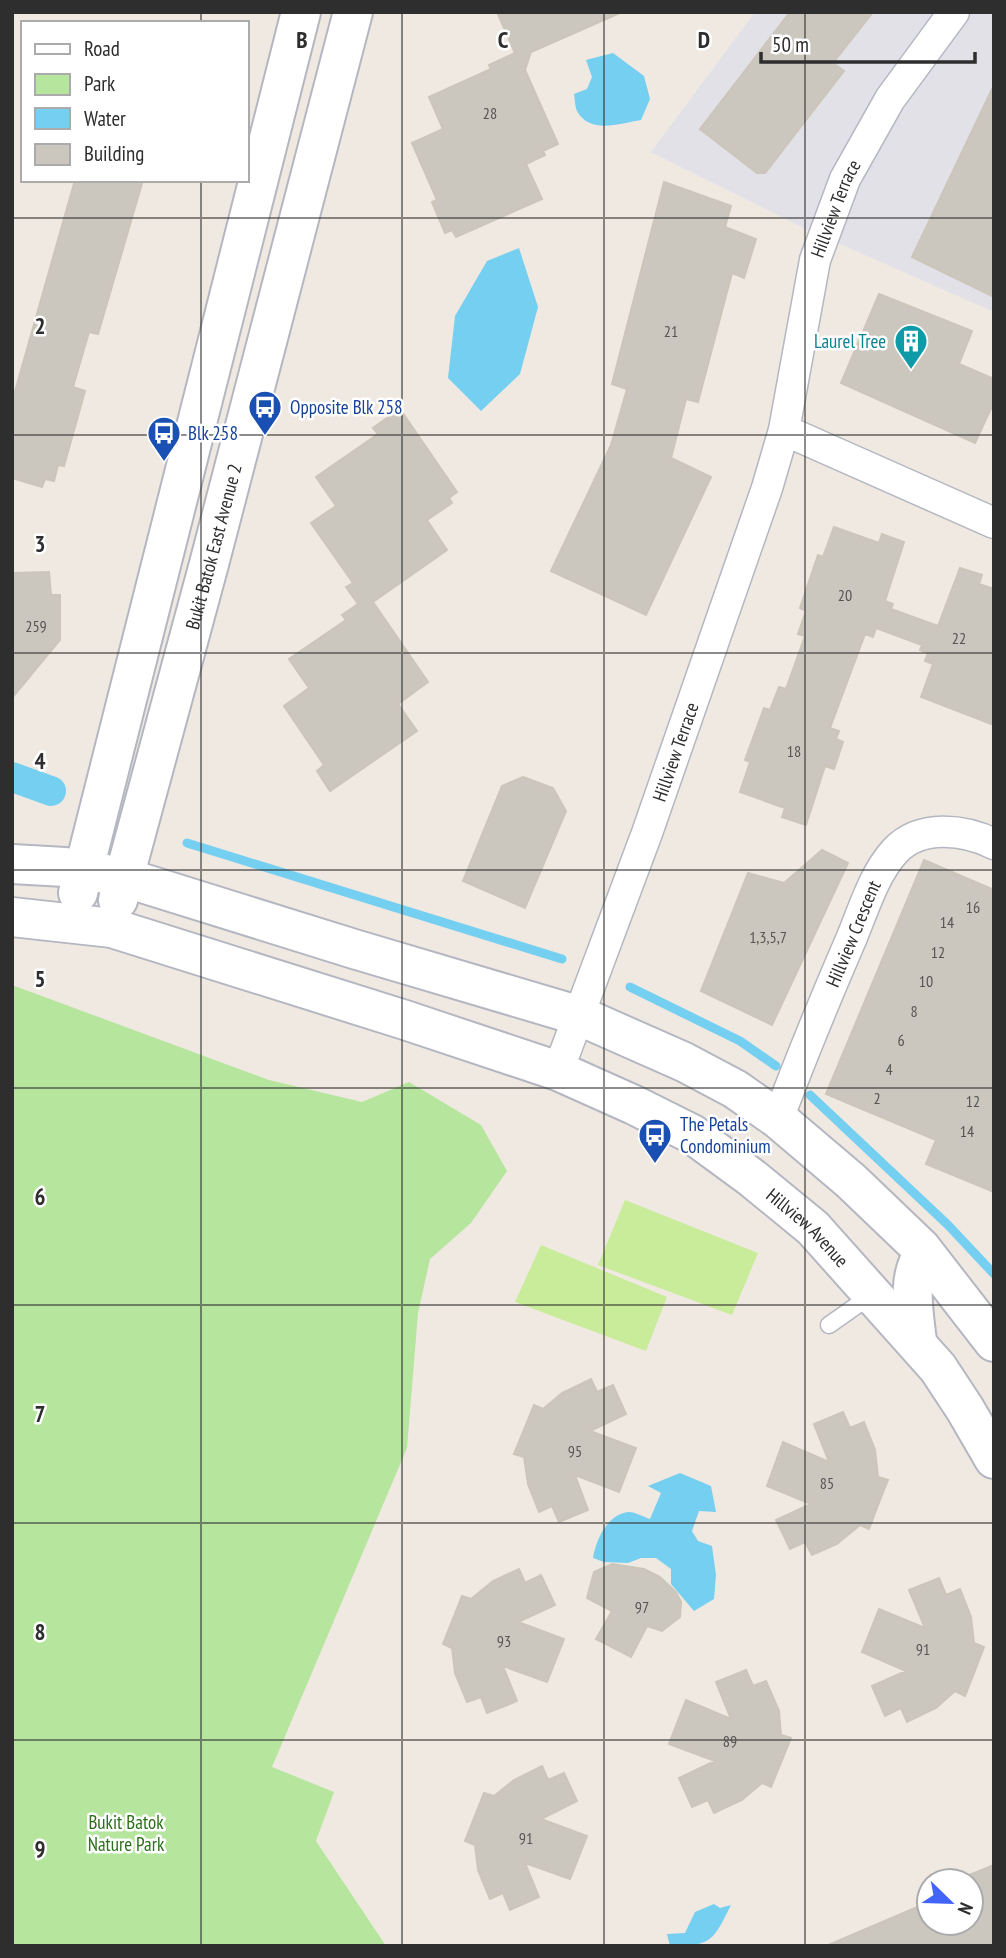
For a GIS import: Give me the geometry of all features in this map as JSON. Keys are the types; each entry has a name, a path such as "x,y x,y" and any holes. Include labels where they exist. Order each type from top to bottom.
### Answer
{"street":[{"path":"72,923 83,870 301,12"},
{"name":"Bukit Batok East Avenue 2","path":"112,928 123,877 219,525 353,12"},
{"name":"Hillview Terrace","path":"558,1071 647,833 767,488 784,430 815,260 845,179 890,99 954,12"},
{"path":"784,430 994,523"},
{"name":"Hillview Crescent","path":"778,1119 801,1056 876,880 895,851 915,837 946,830 979,837 994,844"},
{"path":"12,864 83,870 123,877 580,1016 684,1062 735,1089 778,1119 851,1181 924,1252 994,1342"},
{"path":"12,917 112,928 558,1071"},
{"name":"Hillview Avenue","path":"558,1071 692,1135 752,1178 813,1228 854,1282 917,1342 938,1368 994,1460"},
{"path":"917,1342 913,1286 915,1265 924,1252"}],"lane":[{"path":"829,1325 854,1282"}],"shaded area":[{"path":"755,12 994,12 994,312 804,228 651,152"}],"green space":[{"name":"Bukit Batok Nature Park","path":"12,985 269,1080 362,1102 409,1082 481,1125 507,1171 471,1223 430,1259 418,1313 407,1448 272,1767 334,1792 316,1841 386,1946 12,1946"},
{"path":"625,1200 758,1253 732,1315 598,1265"},
{"path":"541,1245 667,1297 646,1351 515,1302"}],"water":[{"path":"613,53 644,76 650,99 641,120 606,126 590,123 577,111 574,94 587,89 592,77 586,60"},
{"path":"519,248 538,307 520,374 481,411 448,378 455,316 487,261"},
{"path":"680,1473 711,1486 716,1512 699,1511 692,1531 698,1541 712,1546 716,1575 714,1599 694,1611 671,1584 671,1569 656,1558 641,1558 628,1563 604,1562 593,1558 600,1536 609,1523 621,1514 629,1512 650,1519 661,1493 648,1486"},
{"path":"714,1904 720,1908 731,1905 715,1934 703,1943 670,1946 667,1934 685,1933 695,1912"}],"building":[{"path":"497,12 622,12 531,52 525,70 558,144 543,151 545,155 526,164 542,199 456,237 452,230 445,233 432,202 437,200 412,143 443,129 429,97 491,69 489,65 515,53"},
{"path":"790,12 873,12 833,63 844,71 765,173 757,173 700,129"},
{"path":"994,85 994,297 912,257"},
{"path":"74,182 142,182 98,334 89,332 73,387 85,391 64,466 58,465 54,481 45,479 42,487 12,478 12,402"},
{"path":"664,182 731,206 725,227 756,239 744,278 732,273 698,402 686,399 671,458 711,477 646,615 551,571 611,445 627,389 612,384"},
{"name":"Laurel Tree","path":"879,294 972,331 959,364 994,379 994,402 975,443 841,383"},
{"path":"400,409 457,492 449,498 452,503 427,520 447,550 373,602 428,682 398,704 417,731 330,791 317,771 324,765 284,706 309,688 289,659 346,620 342,615 358,604 346,587 353,583 311,523 336,506 316,477 378,434 373,428"},
{"path":"834,527 879,543 882,534 904,542 885,601 893,604 891,609 938,626 960,568 982,575 979,584 994,589 994,725 921,697 933,664 925,661 928,653 920,650 922,645 876,628 873,637 865,634 830,728 839,731 836,739 843,742 834,769 825,766 806,825 782,817 785,808 740,792 750,762 745,760 764,708 770,710 779,687 786,689 805,636 798,634 806,611 800,608 818,555 823,557"},
{"path":"49,572 51,595 60,595 60,640 12,698 12,573"},
{"path":"523,777 553,788 566,811 525,908 463,881 502,786"},
{"path":"822,850 848,863 772,1025 701,991 748,873 784,883"},
{"path":"924,860 994,890 994,1192 926,1164 936,1140 826,1094"},
{"path":"591,1379 597,1392 613,1385 626,1414 590,1431 636,1448 619,1492 575,1475 588,1510 559,1522 552,1506 539,1512 528,1484 524,1457 514,1454 534,1405 543,1409 562,1393"},
{"path":"843,1412 850,1428 864,1422 875,1450 878,1477 888,1480 869,1529 860,1525 837,1544 812,1555 805,1542 790,1549 776,1520 811,1504 767,1486 783,1442 829,1462 814,1424"},
{"path":"612,1564 644,1569 660,1577 676,1592 681,1602 680,1617 662,1631 647,1626 631,1657 596,1639 612,1611 587,1598 594,1572"},
{"path":"519,1569 525,1583 541,1575 555,1605 518,1622 564,1639 547,1682 503,1666 517,1701 487,1713 481,1697 467,1702 455,1673 452,1648 443,1644 462,1596 471,1599 493,1581"},
{"path":"939,1578 946,1595 960,1589 971,1617 974,1643 984,1647 965,1696 955,1691 936,1708 907,1722 901,1708 885,1716 872,1686 906,1671 862,1652 879,1609 925,1628 909,1590"},
{"path":"746,1670 753,1686 766,1681 779,1711 781,1735 791,1738 771,1787 762,1783 742,1800 714,1813 708,1800 692,1807 679,1778 715,1761 669,1744 686,1700 731,1719 716,1682"},
{"path":"542,1766 548,1780 564,1773 577,1801 541,1819 587,1836 570,1879 525,1863 539,1897 510,1910 503,1893 490,1899 478,1870 475,1845 465,1841 484,1793 494,1796 514,1780"},
{"path":"994,1865 994,1946 826,1946 915,1908 915,1937 985,1937 985,1869"}],"waterway":[{"path":"12,777 51,791"},
{"path":"187,843 562,959"},
{"path":"630,987 740,1041 776,1066"},
{"path":"810,1095 948,1225 994,1274"}],"place":[{"name":"Laurel Tree","path":"911,371"},
{"name":"Opposite Blk 258","path":"265,437"},
{"name":"Blk 258","path":"164,463"},
{"name":"The Petals Condominium","path":"655,1165"}]}
